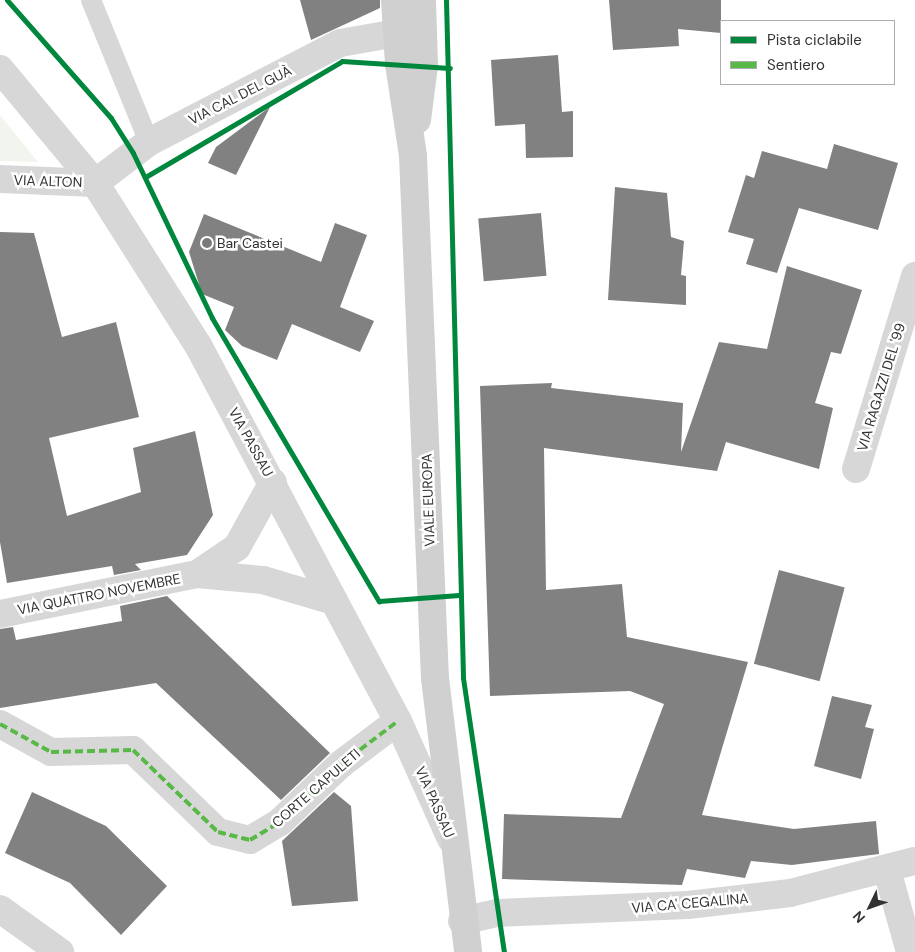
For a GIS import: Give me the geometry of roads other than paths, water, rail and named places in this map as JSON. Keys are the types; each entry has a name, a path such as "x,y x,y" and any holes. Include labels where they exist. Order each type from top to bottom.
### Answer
{"main road":[{"name":"VIALE EUROPA","path":"395,0 413,156 435,678 462,921 468,952"},
{"name":"VIALE EUROPA","path":"413,156 424,65 422,0"}],"street":[{"name":"VIA CAL DEL GUÀ","path":"96,183 149,142 340,43 398,33"},
{"name":"VIA PASSAU","path":"0,69 96,183 198,347 273,482 398,721 454,844"},
{"name":"VIA ALTON","path":"0,180 96,183"},
{"name":"VIA RAGAZZI DEL '99","path":"856,469 915,276"},
{"name":"VIA QUATTRO NOVEMBRE","path":"198,574 237,547 273,482"},
{"name":"VIA QUATTRO NOVEMBRE","path":"0,614 198,574 263,580 334,601"},
{"name":"CORTE CAPULETI","path":"0,724 51,752 133,750 218,832 250,840 280,822 341,764 398,721"},
{"name":"VIA CA' CEGALINA","path":"462,921 497,913 688,905 790,893 887,870 915,861"},
{"path":"887,870 910,952"},
{"path":"0,909 60,952"}],"lane":[{"path":"91,0 149,142"}],"place":[{"name":"Bar Castei","path":"207,243"}]}
